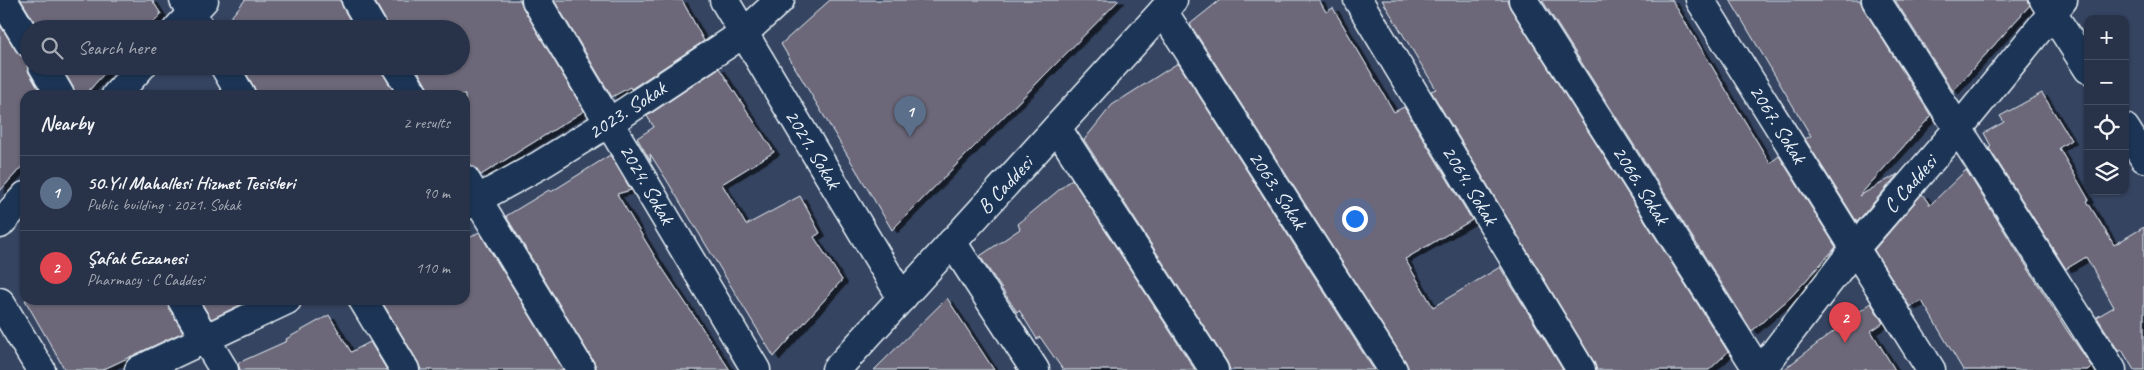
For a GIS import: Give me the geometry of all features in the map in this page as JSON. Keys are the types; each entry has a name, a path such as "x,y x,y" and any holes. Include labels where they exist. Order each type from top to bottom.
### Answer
{"street":[{"path":"3,0 20,28"},
{"path":"356,0 368,20"},
{"name":"2024. Sokak","path":"536,0 756,370"},
{"name":"2021. Sokak","path":"724,0 902,298"},
{"name":"2023. Sokak","path":"470,195 540,166 744,33 780,0"},
{"name":"2064. Sokak","path":"1358,0 1581,370"},
{"name":"2066. Sokak","path":"1523,0 1760,370"},
{"name":"2067. Sokak","path":"1700,0 1931,370"},
{"path":"1876,0 2112,370"},
{"path":"2053,4 2084,62"},
{"name":"C Caddesi","path":"1760,370 1855,248 1959,128 2053,4"},
{"name":"B Caddesi","path":"836,370 1168,5"},
{"name":"2063. Sokak","path":"1168,5 1393,370"},
{"path":"48,75 57,90"},
{"path":"120,90 134,75"},
{"path":"229,75 238,90"},
{"path":"402,75 411,90"},
{"path":"1057,128 1214,370"},
{"path":"2129,134 2144,158"},
{"path":"470,197 581,370"},
{"path":"0,224 20,202"},
{"path":"952,242 1035,370"},
{"path":"0,302 41,370"},
{"path":"185,305 224,370"},
{"path":"139,370 278,305"},
{"path":"366,305 405,370"}],"building":[{"path":"21,0 152,0 161,14 155,20 33,20"},
{"path":"245,0 340,0 350,20 228,20"},
{"path":"374,0 520,0 584,111 481,175 470,163 470,90 428,90 420,75 470,75 470,20 385,20"},
{"path":"554,0 682,0 704,41 631,89 630,87 612,97"},
{"path":"830,0 1119,0 892,230 781,44"},
{"path":"1220,0 1319,0 1326,12 1333,8 1394,112 1404,107 1472,220 1405,259 1433,307 1500,267 1563,370 1409,370 1406,362 1190,24"},
{"path":"1382,0 1507,0 1510,8 1728,352 1709,370 1597,370 1594,362 1431,91 1436,89"},
{"path":"1542,0 1672,0 1770,163 1779,156 1836,247 1791,297 1752,331"},
{"path":"1730,0 1860,0 1863,8 1931,116 1859,196 1898,174 1857,222 1805,139 1811,136"},
{"path":"1895,0 2028,0 2030,5 1953,91"},
{"path":"0,25 20,55 20,75 30,75 39,90 20,90 20,169 0,191"},
{"path":"1178,63 1374,370 1230,370 1227,362 1084,140 1112,105"},
{"path":"719,68 774,152 722,184 746,225 800,196 820,233 814,237 842,280 774,357 666,179 650,154 651,162 637,138 654,127 647,116"},
{"path":"66,75 103,75 89,90 74,90"},
{"path":"247,75 384,75 393,90 255,90"},
{"path":"2042,93 2071,140 2059,148 2084,191 2084,195 2089,200 2087,201 2114,245 2144,227 2144,370 2134,370 2122,350 2119,352 2097,317 2114,307 2086,257 2066,269 1989,148 1991,146 1984,133 2004,122 2000,116"},
{"path":"610,155 631,190 617,194 657,260 730,370 597,370 506,216 549,190 551,192"},
{"path":"1966,170 2092,367 2087,370 1963,370 1922,301 1910,307 1874,250 1922,194 1930,205"},
{"path":"1072,179 1195,370 1063,370 1040,337 1037,339 1019,310 1017,312 980,256 1020,229 1018,224"},
{"path":"479,232 563,370 421,370 384,305 470,305 470,238"},
{"path":"947,298 994,370 874,370"},
{"path":"1871,303 1883,323 1871,331 1895,370 1783,370"},
{"path":"28,305 168,305 183,332 102,370 65,370"},
{"path":"203,305 240,305 211,319"},
{"path":"329,315 351,352 370,342 387,370 240,370 238,363 287,341 286,339"}],"place":[{"name":"50.Yıl Mahallesi Hizmet Tesisleri","path":"910,137"},
{"name":"Şafak Eczanesi","path":"1845,343"}]}
